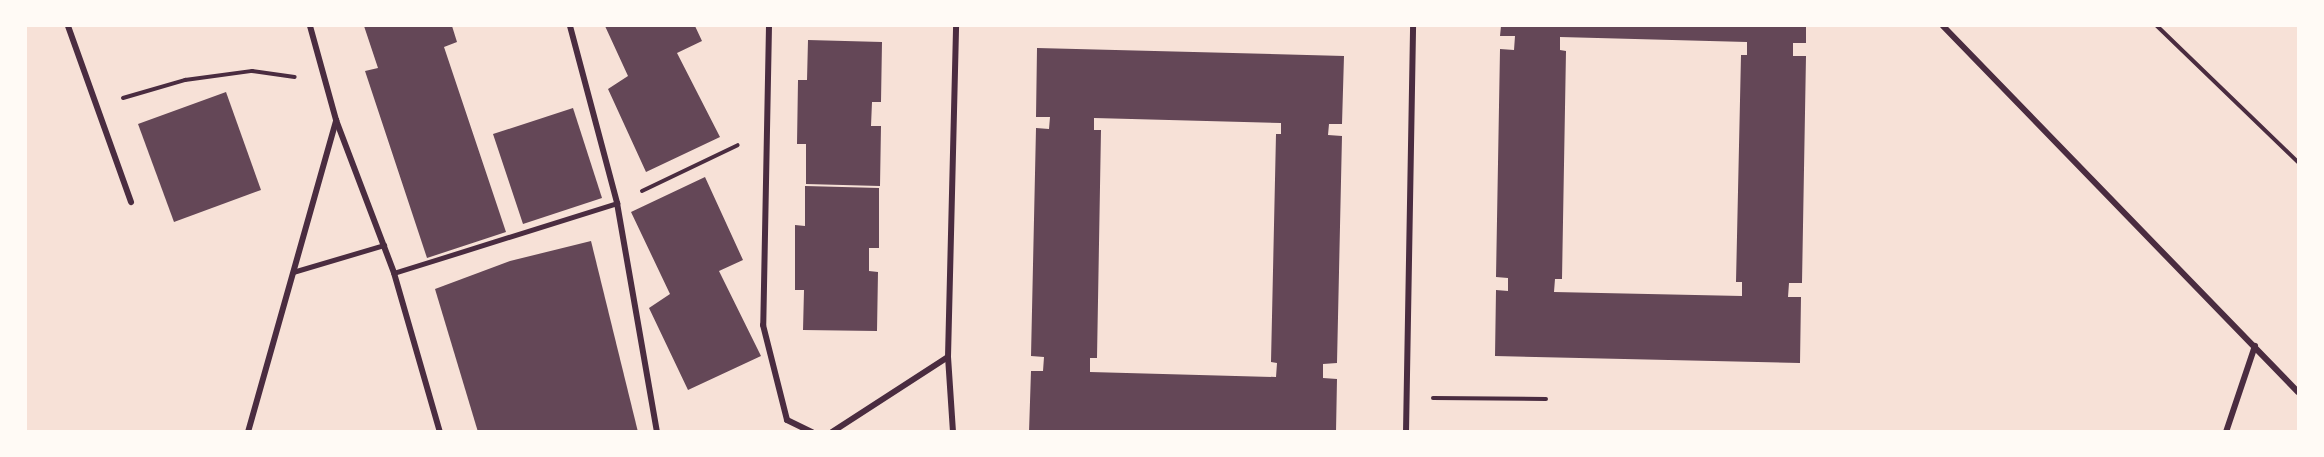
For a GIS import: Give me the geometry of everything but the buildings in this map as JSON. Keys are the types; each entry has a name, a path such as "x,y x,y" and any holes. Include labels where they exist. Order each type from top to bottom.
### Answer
{"street":[{"path":"68,26 131,202"},
{"path":"310,26 336,120 394,273 440,432"},
{"path":"570,26 617,203 657,432"},
{"path":"769,26 763,325 787,420 813,432"},
{"path":"952,432 948,357 956,26"},
{"path":"1407,432 1413,26"},
{"path":"1942,26 2298,392"},
{"path":"248,432 336,120"},
{"path":"2226,432 2255,346"},
{"path":"832,432 948,357"}],"lane":[{"path":"394,273 617,203"},
{"path":"292,272 384,245"}],"path":[{"path":"2157,26 2298,162"},
{"path":"96,106 185,80 252,71 325,82"},
{"path":"617,203 766,131"},
{"path":"1407,398 1546,399"}]}
